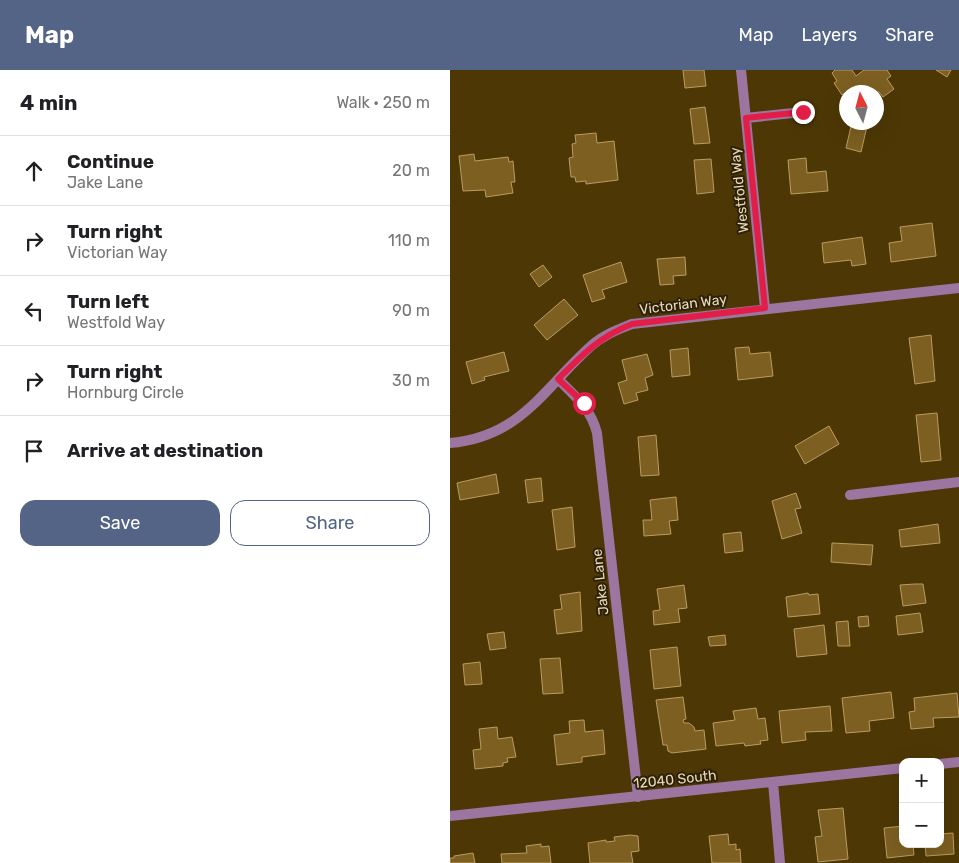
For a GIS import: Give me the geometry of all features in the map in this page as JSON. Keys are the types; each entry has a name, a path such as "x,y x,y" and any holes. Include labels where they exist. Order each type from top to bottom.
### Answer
{"street":[{"name":"Westfold Way","path":"741,70 765,308"},
{"path":"746,118 803,112"},
{"name":"Victorian Way","path":"450,443 468,442 500,430 524,415 592,345 611,332 632,324 959,288"},
{"name":"Jake Lane","path":"558,379 584,403 594,419 597,433 638,797"},
{"path":"850,495 959,482"},
{"path":"944,764 959,762"},
{"name":"12040 South","path":"450,816 899,768"},
{"path":"772,782 780,863"}],"building":[{"path":"683,70 704,70 706,86 685,88"},
{"path":"835,70 852,70 856,76 864,70 887,70 891,76 887,79 894,89 884,96 884,85 839,85 839,90 834,83 837,81 832,73"},
{"path":"936,70 951,70 947,77"},
{"path":"705,107 710,143 694,144 690,109"},
{"path":"850,130 866,130 861,152 846,148"},
{"path":"596,133 597,143 614,141 618,180 586,184 586,181 576,182 575,177 571,177 569,158 573,157 572,144 576,143 575,135"},
{"path":"474,154 475,161 508,157 509,162 513,161 515,182 511,182 513,193 486,197 485,190 463,191 459,156"},
{"path":"806,158 807,173 826,171 828,191 791,194 788,160"},
{"path":"711,159 714,192 697,194 694,160"},
{"path":"932,223 936,256 891,262 889,243 902,241 900,227"},
{"path":"862,237 866,264 852,266 851,260 824,263 822,243"},
{"path":"685,257 686,275 673,276 674,284 660,285 657,259"},
{"path":"621,262 627,282 602,290 605,298 592,302 583,275"},
{"path":"543,265 552,277 539,287 530,274"},
{"path":"564,299 578,315 547,340 534,325"},
{"path":"931,335 935,381 915,384 909,338"},
{"path":"749,347 750,354 770,352 773,376 738,380 735,348"},
{"path":"688,348 690,375 672,377 670,350"},
{"path":"504,352 509,371 484,377 485,380 472,384 466,362"},
{"path":"647,354 653,375 645,378 648,390 636,393 638,400 624,404 618,383 627,380 622,360"},
{"path":"937,413 941,460 921,462 916,415"},
{"path":"829,426 839,444 805,464 795,446"},
{"path":"656,435 659,475 641,476 638,437"},
{"path":"496,474 499,493 460,500 457,483"},
{"path":"541,478 543,501 528,503 525,480"},
{"path":"796,493 801,508 795,509 802,533 782,539 772,501"},
{"path":"676,497 678,520 669,521 671,534 644,536 643,520 652,520 650,500"},
{"path":"572,507 575,547 557,550 552,510"},
{"path":"938,524 940,543 901,547 899,530"},
{"path":"741,532 743,551 725,553 723,534"},
{"path":"832,543 873,545 871,565 831,562"},
{"path":"923,584 926,603 903,606 900,585"},
{"path":"684,585 687,608 678,609 680,622 654,625 653,611 660,610 657,589"},
{"path":"580,592 582,631 557,634 554,610 562,609 560,595"},
{"path":"808,593 809,595 818,594 820,614 788,617 786,597"},
{"path":"920,613 923,632 898,635 896,616"},
{"path":"868,616 869,626 859,627 858,617"},
{"path":"848,621 850,646 838,646 836,622"},
{"path":"824,625 827,654 797,657 794,629"},
{"path":"504,632 506,648 490,650 487,634"},
{"path":"725,635 726,645 710,646 708,637"},
{"path":"677,647 681,686 654,689 650,650"},
{"path":"560,658 563,693 543,694 540,659"},
{"path":"480,662 482,684 465,685 463,664"},
{"path":"891,692 894,718 869,721 870,731 846,733 842,698"},
{"path":"957,693 959,717 933,718 934,727 911,729 909,712 915,711 914,698"},
{"path":"683,697 686,719 683,720 684,723 689,723 694,727 695,731 704,730 706,749 672,753 668,751 667,745 663,745 656,700"},
{"path":"830,706 832,731 805,732 806,740 782,743 779,711"},
{"path":"756,708 758,719 765,718 768,740 760,741 761,744 745,746 744,743 716,746 713,723 735,720 733,711"},
{"path":"584,720 585,732 603,730 605,754 582,757 582,762 557,765 554,735 570,733 569,721"},
{"path":"497,727 498,739 512,737 516,757 507,758 508,762 503,763 503,766 475,769 473,750 481,749 479,729"},
{"path":"843,808 848,859 818,862 815,837 822,836 818,810"},
{"path":"899,826 899,848 913,848 914,855 887,858 884,828"},
{"path":"953,833 954,854 926,856 925,848 944,848 944,834"},
{"path":"728,834 729,845 736,844 736,850 740,849 741,863 712,863 709,836"},
{"path":"638,836 639,851 631,852 633,863 590,863 588,843 606,840 606,842 615,841 614,837"},
{"path":"541,844 541,847 549,846 551,863 502,863 501,854 527,853 526,846"},
{"path":"473,853 475,863 450,863 450,858 454,858 454,856"}],"route":[{"path":"584,403 558,379 592,345 611,332 632,324 765,308 746,118 803,112"}]}
